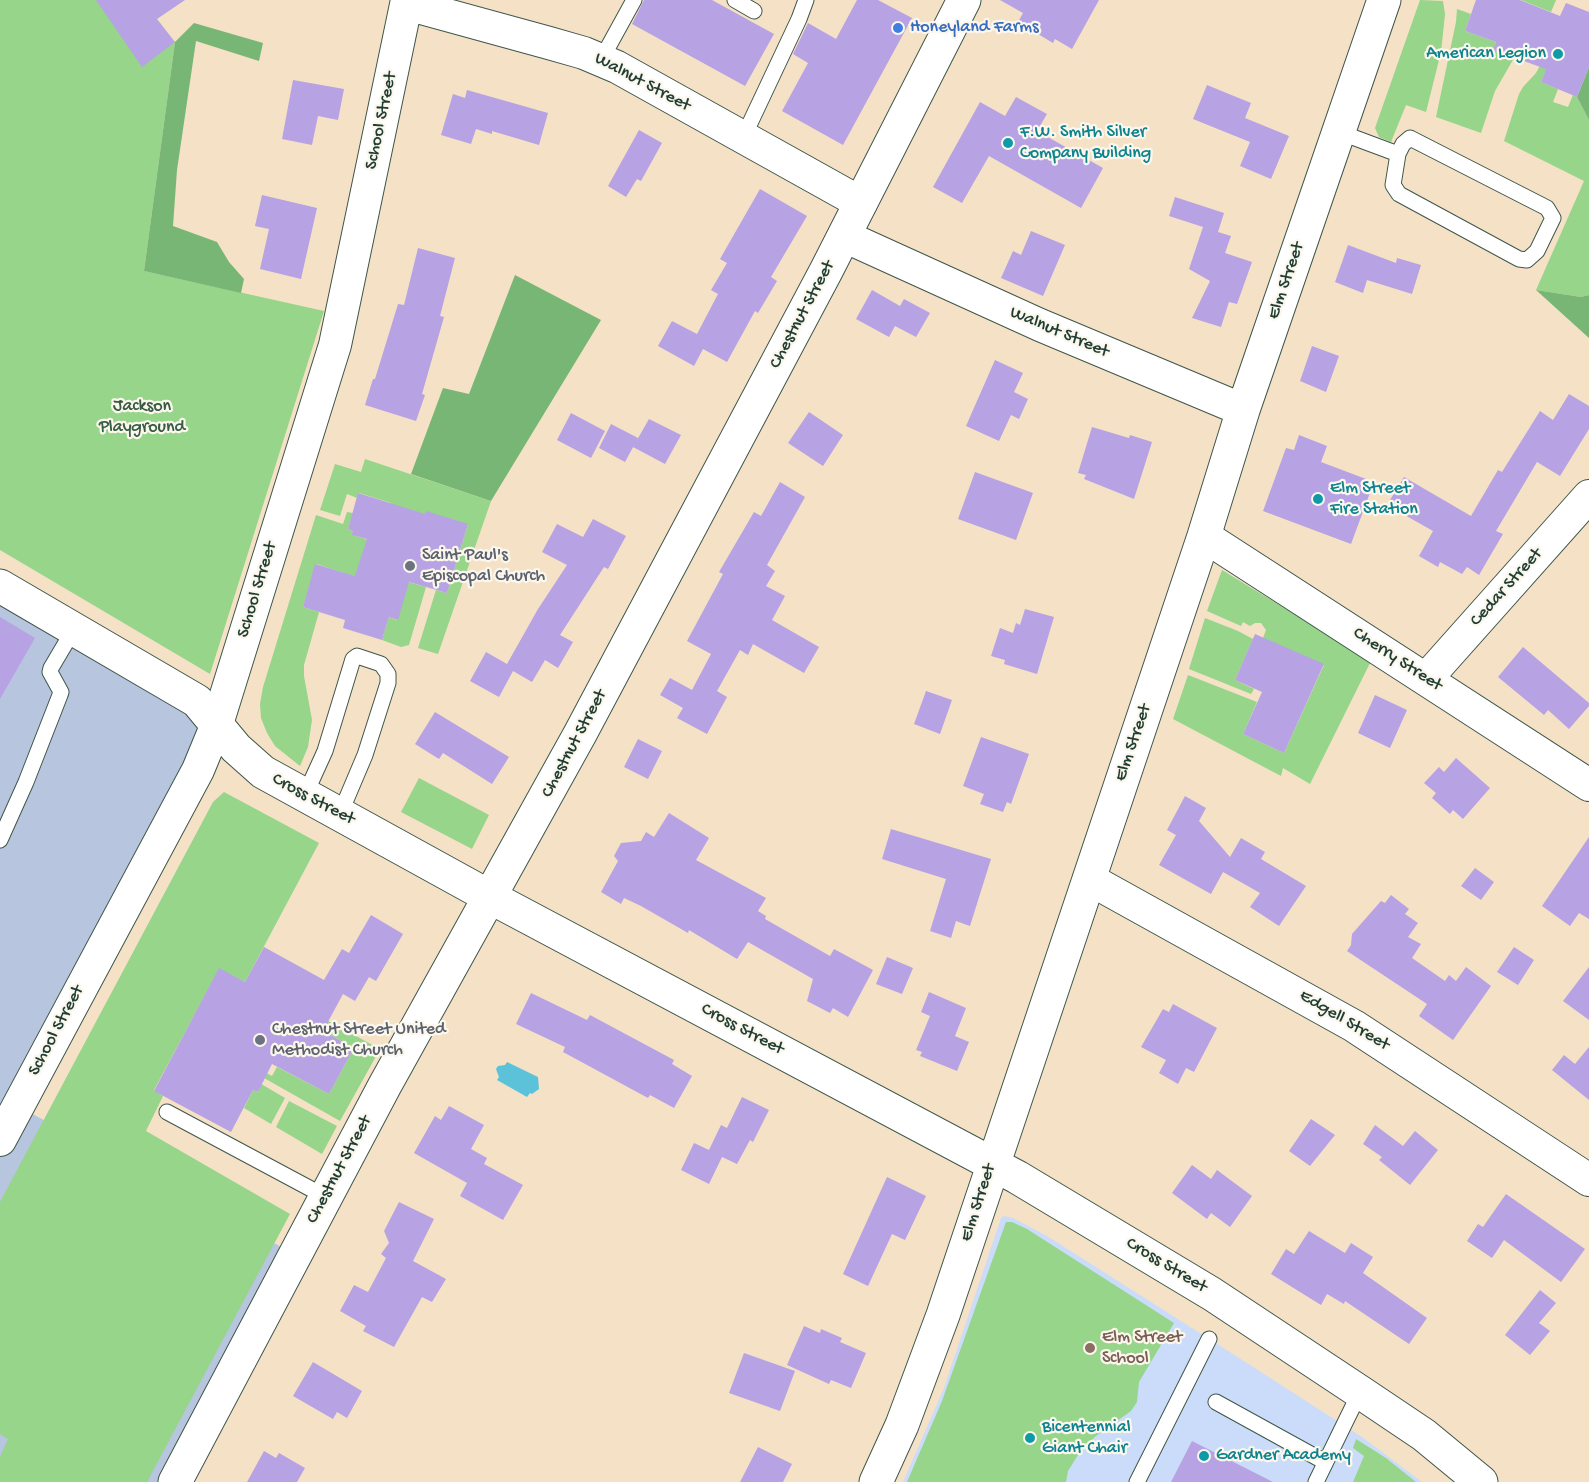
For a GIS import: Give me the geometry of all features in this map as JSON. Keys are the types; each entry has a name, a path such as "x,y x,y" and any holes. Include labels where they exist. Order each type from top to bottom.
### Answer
{"street":[{"name":"Chestnut Street","path":"175,1482 385,1085 566,761 844,236 964,0"},
{"name":"Elm Street","path":"876,1482 922,1373 1204,536 1243,410 1384,0"},
{"name":"Walnut Street","path":"407,2 601,60 640,79 861,203"},
{"name":"School Street","path":"3,1127 198,770 217,724 335,345 407,2"},
{"name":"Walnut Street","path":"844,236 1040,325 1243,410"},
{"name":"Cedar Street","path":"1426,679 1589,496"},
{"name":"Cherry Street","path":"1204,536 1589,785"},
{"name":"Cross Street","path":"0,586 197,701 236,748 263,772 490,897 993,1162 1212,1294 1424,1436 1482,1482"},
{"name":"Edgell Street","path":"1089,879 1354,1026 1589,1180"}],"lane":[{"path":"601,60 634,0"},
{"path":"735,0 754,11"},
{"path":"743,138 800,19 806,0"},
{"path":"1339,132 1398,154"},
{"path":"1414,139 1547,208 1553,218 1537,251 1527,260 1519,259 1399,194 1393,185 1398,154 1406,140 1414,139"},
{"path":"0,840 39,751 60,695 60,688 52,675 51,668 74,629"},
{"path":"305,795 325,751 353,659 357,656 381,664 388,674 388,683 365,755 340,814"},
{"path":"166,1112 326,1197"},
{"path":"1137,1482 1209,1340"},
{"path":"1316,1482 1360,1392"},
{"path":"1216,1402 1325,1462"}],"shaded area":[{"path":"0,599 181,705 198,723 200,733 12,1103 287,1250 164,1482 0,1482"},
{"name":"Elm Street School","path":"1004,1216 1013,1218 1047,1236 1236,1356 1362,1437 1422,1482 903,1482 944,1388 1001,1218"}],"green space":[{"name":"Jackson Playground","path":"0,0 96,0 175,42 144,271 324,311 210,674 0,550"},
{"path":"1420,0 1443,1 1445,14 1441,52 1426,112 1406,105 1391,142 1379,137 1375,128"},
{"path":"1521,0 1556,0 1551,12"},
{"path":"1457,9 1471,14 1465,31 1496,42 1493,50 1514,58 1495,91 1481,133 1436,117"},
{"path":"194,23 263,43 259,61 196,41 177,170 173,226 217,242 229,262 244,279 241,293 144,271 175,42"},
{"path":"1543,60 1549,62 1541,82 1558,89 1553,102 1568,107 1573,95 1577,97 1589,120 1589,295 1581,297 1536,290 1584,181 1504,141 1519,94"},
{"path":"1589,67 1589,120 1577,97"},
{"path":"515,275 601,320 491,501 411,474 443,388 469,394"},
{"path":"1536,290 1581,297 1589,295 1589,338"},
{"path":"365,459 491,501 438,654 418,648 436,590 447,593 468,524 412,558 391,503 359,493 357,498 347,494 340,516 320,510 335,464 361,472"},
{"path":"347,512 353,513 348,529 353,531 353,535 372,541 360,578 316,564 303,607 319,612 304,665 312,720 308,747 300,766 275,746 267,733 261,718 260,704 263,687 316,515 343,524"},
{"path":"1222,570 1371,661 1310,784 1283,768 1281,776 1173,719 1188,675 1257,702 1243,734 1284,753 1324,665 1263,638 1266,630 1261,623 1250,626 1243,622 1241,626 1207,611"},
{"path":"401,580 426,587 409,645 401,647 382,640 389,617 397,620"},
{"path":"1205,618 1253,639 1235,680 1254,689 1251,694 1189,669"},
{"path":"419,778 489,815 472,849 401,812"},
{"path":"224,792 319,843 245,982 219,969 154,1090 163,1096 146,1131 290,1214 147,1482 0,1482 0,1457 8,1439 0,1434 0,1202 213,802"},
{"path":"293,1002 380,1049 340,1121 257,1074 259,1069 272,1076 277,1067 329,1094 354,1048 323,1031 326,1025"},
{"path":"246,1075 285,1098 271,1124 244,1108 253,1090 258,1092 259,1089"},
{"path":"289,1101 337,1126 322,1154 276,1127"},
{"path":"1006,1222 1012,1222 1027,1229 1174,1323 1139,1382 1137,1402 1131,1411 1096,1436 1081,1450 1068,1471 1066,1482 907,1482 942,1401"},
{"path":"1356,1439 1386,1458 1416,1482 1353,1482 1364,1456 1353,1448"}],"water":[{"path":"507,1062 538,1077 539,1089 527,1097 497,1080 499,1077 496,1069"}],"building":[{"path":"96,0 185,0 157,19 175,42 142,67"},
{"path":"644,0 712,0 774,34 745,86 632,24"},
{"path":"857,0 878,0 912,18 843,145 782,111 808,63 793,54 808,23 836,39"},
{"path":"1000,0 1099,0 1072,49 1055,39 1053,43 1018,22 1023,13"},
{"name":"American Legion","path":"1476,0 1520,0 1560,16 1566,3 1589,12 1589,67 1577,97 1541,82 1546,69 1493,50 1496,42 1465,31"},
{"path":"293,80 344,89 338,120 318,116 312,145 282,139"},
{"path":"1207,85 1251,103 1245,118 1289,136 1271,179 1240,166 1250,142 1193,119"},
{"path":"467,90 548,113 539,145 492,131 492,134 476,129 471,144 441,135 453,94 465,98"},
{"name":"F.W. Smith Silver Company Building","path":"1016,97 1047,114 1037,131 1103,168 1081,208 989,156 962,203 933,187 980,102 1005,116"},
{"path":"639,130 662,143 641,181 637,179 626,197 608,186"},
{"path":"760,189 807,216 771,277 777,281 758,313 755,311 727,362 703,349 694,366 658,346 672,321 697,334 718,294 711,290 727,263 720,259"},
{"path":"262,195 317,208 301,279 260,269 269,229 255,226"},
{"path":"1175,197 1224,213 1218,232 1231,236 1225,253 1252,262 1237,304 1229,302 1221,327 1192,318 1210,281 1189,269 1203,227 1169,216"},
{"path":"1031,231 1065,245 1043,296 1001,278 1013,251 1021,255"},
{"path":"1348,245 1396,263 1397,258 1421,265 1412,294 1367,280 1363,293 1335,282"},
{"path":"418,248 455,258 440,316 444,317 422,394 425,395 416,421 365,405 398,304 404,305"},
{"path":"872,290 900,306 904,299 930,313 916,337 895,326 889,337 856,319"},
{"path":"1312,346 1339,356 1326,392 1300,381"},
{"path":"995,360 1023,373 1014,392 1028,399 1019,419 1011,415 999,441 966,426"},
{"path":"1569,394 1589,406 1589,429 1560,476 1537,462 1496,531 1503,534 1479,575 1467,567 1462,574 1440,562 1438,567 1419,556 1433,531 1387,505 1404,477 1471,516 1498,470 1502,472 1540,411 1553,420"},
{"path":"809,412 843,435 823,466 788,443"},
{"path":"571,413 605,431 591,458 557,440"},
{"path":"649,419 681,435 665,464 633,447"},
{"path":"611,424 638,438 625,462 599,448"},
{"path":"1092,427 1152,442 1134,499 1084,479 1086,475 1078,473"},
{"name":"Elm Street Fire Station","path":"1299,435 1327,446 1321,462 1374,482 1351,544 1263,511 1286,448 1294,450"},
{"path":"975,472 1033,493 1016,540 958,519"},
{"path":"780,482 805,497 767,565 775,571 766,586 785,596 772,620 819,647 804,673 753,644 748,655 740,650 717,691 727,697 707,734 677,718 683,708 660,695 670,678 692,690 711,654 687,641 723,574 719,572 754,512 761,516"},
{"name":"Saint Paul's Episcopal Church","path":"358,493 425,514 426,511 468,524 447,593 409,582 398,620 389,617 382,640 343,628 345,620 303,607 315,564 355,576 367,539 352,535 353,531 348,529"},
{"path":"593,519 626,536 608,569 604,567 560,635 573,642 558,668 545,660 532,682 513,671 499,697 470,681 486,652 507,664 538,609 567,565 542,552 557,524 583,537"},
{"path":"1025,609 1054,617 1037,674 1004,664 1005,660 991,656 1000,628 1013,633 1016,623 1020,625"},
{"path":"0,617 35,638 0,699"},
{"path":"1255,634 1324,664 1284,753 1243,734 1262,692 1235,680"},
{"path":"1523,647 1589,703 1589,706 1569,729 1548,710 1544,715 1498,677"},
{"path":"926,691 952,700 940,734 914,724"},
{"path":"1375,695 1407,710 1390,748 1358,733"},
{"path":"435,712 509,757 492,784 443,753 439,759 415,744"},
{"path":"981,737 1029,754 1011,804 1007,802 1003,812 980,804 984,794 963,786"},
{"path":"638,739 662,751 648,779 624,767"},
{"path":"1456,758 1490,788 1463,819 1453,810 1450,814 1432,798 1436,793 1424,783 1439,767 1444,772"},
{"path":"1185,796 1206,808 1199,821 1230,857 1241,838 1265,852 1261,859 1306,886 1279,926 1250,907 1260,893 1223,872 1211,894 1159,865 1176,835 1167,830"},
{"path":"669,813 709,838 696,860 766,898 758,911 766,916 765,919 830,956 834,949 873,970 848,1017 833,1008 830,1013 807,1001 813,979 748,942 737,959 689,930 688,933 641,906 624,898 621,904 601,892 618,861 614,856 621,843 641,841 646,832 654,837"},
{"path":"891,829 991,859 970,926 956,921 951,938 930,931 946,879 882,859"},
{"path":"1589,837 1589,919 1579,913 1570,926 1542,906"},
{"path":"1475,868 1494,882 1481,900 1461,886"},
{"path":"1391,895 1409,909 1405,914 1418,923 1408,937 1421,944 1412,958 1445,981 1449,975 1456,981 1466,967 1491,986 1453,1040 1419,1016 1427,1004 1347,951 1351,945 1352,934 1381,901 1385,903"},
{"name":"Chestnut Street United Methodist Church","path":"371,915 403,934 376,981 369,977 355,1001 343,994 323,1031 354,1048 329,1094 272,1064 258,1092 253,1090 231,1132 154,1091 219,968 245,982 264,947 324,980 342,949 349,953"},
{"path":"1514,947 1534,960 1518,985 1497,972"},
{"path":"887,957 913,968 902,994 876,984"},
{"path":"1589,967 1589,1020 1563,1001"},
{"path":"929,992 966,1008 955,1036 969,1042 957,1071 920,1056 922,1052 916,1050 930,1016 921,1012"},
{"path":"531,993 587,1020 590,1015 674,1060 672,1064 692,1076 674,1108 650,1095 648,1098 563,1052 565,1047 516,1024"},
{"path":"1173,1004 1217,1028 1194,1072 1186,1068 1178,1084 1159,1073 1166,1060 1141,1047 1163,1009 1169,1012"},
{"path":"1589,1047 1589,1100 1552,1070 1564,1055 1575,1064"},
{"path":"742,1097 769,1110 753,1142 750,1140 737,1164 722,1157 709,1184 681,1170 694,1143 709,1150 721,1125 727,1128"},
{"path":"449,1106 484,1125 471,1149 487,1158 484,1164 523,1185 503,1220 460,1196 467,1183 414,1153 435,1116 441,1120"},
{"path":"1311,1119 1335,1135 1310,1166 1289,1151"},
{"path":"1375,1125 1403,1146 1415,1131 1438,1150 1410,1185 1379,1160 1382,1157 1363,1144"},
{"path":"1192,1165 1211,1179 1217,1170 1252,1196 1230,1227 1211,1213 1207,1219 1172,1193"},
{"path":"887,1177 926,1196 905,1240 892,1234 868,1286 843,1274"},
{"path":"1506,1194 1585,1249 1561,1282 1504,1240 1492,1258 1467,1241 1478,1224 1483,1227"},
{"path":"399,1202 434,1219 413,1261 446,1279 432,1302 422,1297 394,1347 363,1331 366,1326 340,1311 354,1285 368,1292 386,1258 381,1254 389,1243 384,1231"},
{"path":"1309,1231 1345,1253 1351,1243 1373,1257 1363,1273 1427,1318 1409,1344 1345,1301 1344,1304 1327,1294 1321,1305 1271,1274 1286,1249 1294,1254"},
{"path":"1540,1290 1556,1303 1539,1323 1550,1331 1530,1355 1505,1335"},
{"path":"804,1326 820,1333 821,1329 842,1338 840,1342 866,1353 851,1388 831,1380 829,1384 787,1365"},
{"path":"744,1353 795,1371 780,1411 729,1393"},
{"path":"313,1362 362,1391 347,1418 337,1412 333,1419 293,1396"},
{"name":"Gardner Academy","path":"1192,1441 1273,1482 1171,1482"},
{"path":"758,1447 792,1464 783,1482 740,1482"},
{"path":"264,1451 276,1458 279,1453 305,1468 297,1482 247,1482"}],"place":[{"name":"Honeyland Farms","path":"898,28"},
{"name":"American Legion","path":"1558,54"},
{"name":"F.W. Smith Silver Company Building","path":"1008,143"},
{"name":"Elm Street Fire Station","path":"1318,499"},
{"name":"Saint Paul's Episcopal Church","path":"410,566"},
{"name":"Chestnut Street United Methodist Church","path":"260,1040"},
{"name":"Elm Street School","path":"1090,1348"},
{"name":"Bicentennial Giant Chair","path":"1030,1438"},
{"name":"Gardner Academy","path":"1204,1456"}]}
